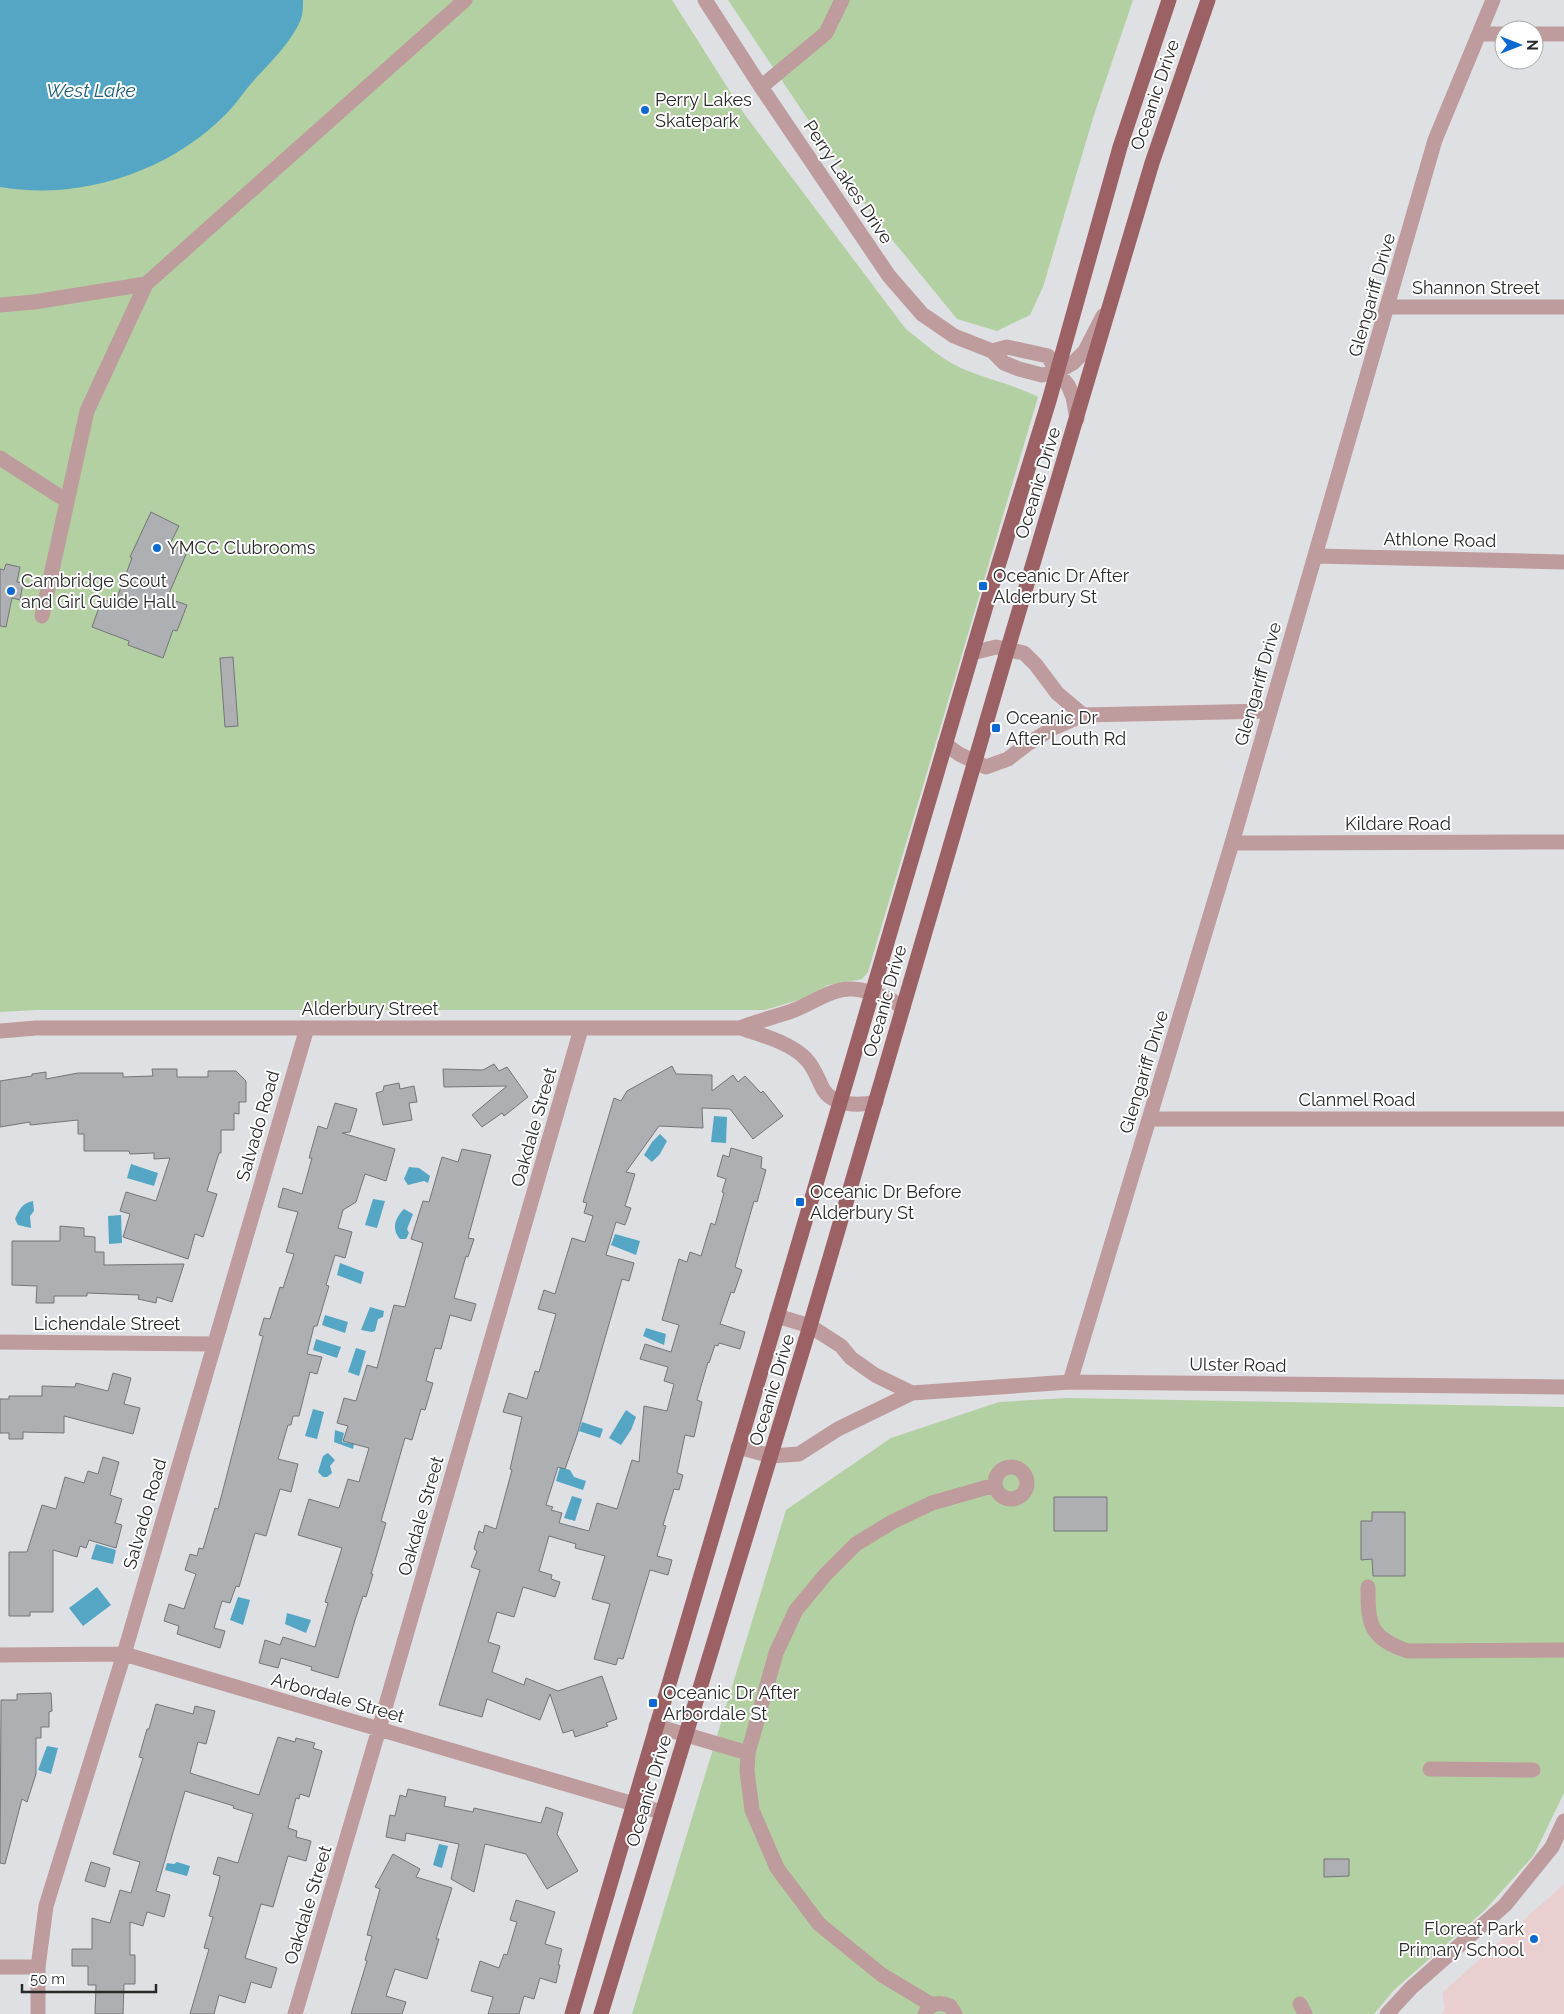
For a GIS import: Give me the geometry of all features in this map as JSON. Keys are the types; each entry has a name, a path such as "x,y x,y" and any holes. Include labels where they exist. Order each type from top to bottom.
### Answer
{"main road":[{"name":"Oceanic Drive","path":"572,2014 945,744 1057,372 1120,147 1169,0"},
{"name":"Oceanic Drive","path":"601,2014 810,1326 1152,163 1208,0"}],"street":[{"path":"42,616 87,411 146,284 464,0"},
{"name":"Perry Lakes Drive","path":"704,0 889,276 922,314 954,336 992,351 1004,362 1019,369 1042,375 1057,372"},
{"path":"761,87 826,33 842,0"},
{"name":"Glengariff Drive","path":"1070,1382 1232,843 1435,140 1493,0"},
{"path":"1480,34 1494,34"},
{"path":"1544,34 1564,34"},
{"path":"0,304 34,302 146,284"},
{"path":"1077,419 1073,398 1068,385 1057,372 1073,363 1085,351 1113,296"},
{"name":"Shannon Street","path":"1388,307 1564,307"},
{"path":"0,458 66,501"},
{"name":"Athlone Road","path":"1315,556 1564,562"},
{"path":"972,653 996,646 1024,653 1036,665 1056,693 1083,715"},
{"path":"945,744 974,763 986,767 1008,759 1053,728 1083,715 1270,711"},
{"name":"Kildare Road","path":"1232,843 1564,842"},
{"name":"Alderbury Street","path":"740,1028 789,1012 830,992 841,989 852,988 872,993 896,1002 903,1008"},
{"name":"Alderbury Street","path":"0,1032 36,1028 740,1028 765,1036 806,1058 824,1091 832,1098 840,1101"},
{"name":"Salvado Road","path":"38,2014 38,1967 46,1906 124,1654 307,1028"},
{"name":"Oakdale Street","path":"295,2014 581,1029"},
{"path":"840,1101 847,1104 876,1102"},
{"name":"Clanmel Road","path":"1150,1119 1564,1119"},
{"path":"777,1316 810,1326 841,1346 852,1358 875,1375 912,1394"},
{"name":"Lichendale Street","path":"0,1342 214,1344"},
{"name":"Ulster Road","path":"738,1447 771,1456 800,1454 838,1429 912,1394 1070,1382 1564,1387"},
{"path":"955,2014 950,2006 944,2003 928,2010 819,1924 777,1868 752,1810 747,1772 748,1753 776,1653 796,1610 826,1574 856,1544 892,1522 932,1503 995,1485"},
{"path":"1368,1586 1368,1614 1376,1634 1389,1645 1398,1648 1408,1651 1564,1650"},
{"name":"Arbordale Street","path":"0,1655 124,1654 661,1812"},
{"path":"656,1726 748,1753"},
{"path":"1430,1769 1533,1770"},
{"path":"1387,2014 1411,1988 1505,1906 1552,1847 1564,1821"},
{"path":"0,1967 38,1967"}],"shaded area":[{"name":"Floreat Park Primary School","path":"1564,1884 1564,2014 1441,2014 1445,2010 1442,1993"}],"green space":[{"path":"0,0 672,0 745,115 905,328 924,344 959,367 1038,397 868,972 862,979 828,985 802,999 765,1010 37,1010 0,1012"},
{"path":"728,0 1133,0 1093,118 1043,287 1030,315 997,331 957,319 872,215"},
{"path":"1067,1398 1564,1407 1564,1793 1534,1855 1485,1910 1394,1990 1374,2014 632,2014 786,1510 891,1438 999,1402"}],"water":[{"name":"West Lake","path":"0,0 303,0 303,12 297,27 281,51 251,83 226,114 178,152 122,178 61,190 30,190 0,187"},
{"path":"714,1116 727,1117 726,1143 711,1142"},
{"path":"660,1134 667,1141 660,1154 652,1162 644,1155 652,1142"},
{"path":"131,1164 158,1173 154,1186 127,1178"},
{"path":"409,1167 419,1168 430,1176 428,1183 424,1181 408,1185 404,1179"},
{"path":"373,1199 385,1201 377,1228 365,1225"},
{"path":"33,1201 34,1211 30,1216 31,1228 18,1225 15,1219 20,1210 26,1203"},
{"path":"404,1209 413,1214 407,1229 409,1233 406,1239 400,1239 397,1235 395,1224 398,1216"},
{"path":"121,1215 122,1243 109,1244 108,1216"},
{"path":"615,1234 640,1241 636,1255 611,1245"},
{"path":"340,1263 364,1272 361,1284 337,1275"},
{"path":"370,1307 384,1311 383,1317 378,1319 375,1331 372,1332 361,1330"},
{"path":"325,1315 348,1322 345,1333 322,1325"},
{"path":"646,1328 666,1334 664,1345 643,1336"},
{"path":"316,1339 341,1347 337,1358 313,1350"},
{"path":"356,1348 366,1351 359,1376 348,1372"},
{"path":"313,1409 324,1412 317,1439 305,1436"},
{"path":"626,1410 636,1417 631,1430 621,1445 609,1438"},
{"path":"582,1422 603,1429 600,1438 579,1431"},
{"path":"335,1430 344,1433 342,1442 354,1444 353,1449 334,1442"},
{"path":"328,1453 335,1460 330,1466 332,1473 327,1477 323,1477 318,1472 323,1456"},
{"path":"560,1467 570,1470 574,1477 586,1481 583,1490 556,1481"},
{"path":"572,1496 582,1499 575,1521 564,1518"},
{"path":"96,1544 116,1550 113,1564 91,1559"},
{"path":"97,1587 111,1605 83,1626 69,1608"},
{"path":"238,1597 250,1600 243,1625 230,1620"},
{"path":"287,1613 311,1620 306,1633 285,1624"},
{"path":"47,1746 58,1748 51,1774 38,1770"},
{"path":"439,1844 448,1846 442,1868 433,1865"},
{"path":"177,1862 190,1866 187,1876 165,1870 167,1863 174,1864"}],"building":[{"path":"151,512 179,526 170,544 187,552 167,598 187,605 177,631 173,630 163,658 128,645 129,641 92,627 102,599 115,603 132,558 130,557"},
{"name":"Cambridge Scout and Girl Guide Hall","path":"6,564 20,567 17,582 23,583 20,600 12,598 6,627 0,626 0,569 4,570"},
{"path":"233,657 238,726 225,727 220,658"},
{"path":"494,1064 499,1071 507,1067 528,1097 504,1116 502,1113 482,1127 472,1115 507,1086 444,1087 443,1069 483,1070"},
{"path":"672,1066 676,1074 712,1075 712,1091 733,1075 738,1082 745,1076 761,1093 763,1091 783,1116 753,1139 730,1109 702,1108 703,1128 659,1126 626,1172 635,1174 625,1206 631,1208 625,1225 616,1222 606,1255 634,1263 629,1281 622,1279 577,1435 565,1469 558,1467 546,1505 553,1507 551,1510 562,1513 559,1523 589,1531 597,1503 617,1509 632,1460 639,1462 644,1406 667,1411 674,1384 664,1381 668,1367 640,1359 645,1344 671,1352 679,1325 662,1320 679,1259 687,1262 690,1252 701,1256 711,1223 715,1225 726,1179 717,1176 723,1155 729,1157 731,1148 762,1157 761,1168 766,1170 757,1202 754,1201 735,1267 742,1270 734,1293 731,1292 720,1324 745,1332 740,1349 719,1343 718,1346 715,1345 708,1362 697,1400 702,1402 694,1437 685,1435 677,1473 683,1475 679,1490 674,1489 663,1525 666,1526 657,1556 672,1560 668,1575 650,1570 623,1659 618,1658 616,1665 594,1659 610,1604 592,1599 605,1556 575,1548 576,1544 549,1536 539,1571 552,1575 551,1579 560,1582 555,1597 523,1587 514,1617 497,1612 488,1642 500,1646 492,1672 524,1685 526,1678 558,1691 602,1676 617,1719 606,1723 608,1726 575,1737 573,1730 563,1733 550,1694 540,1720 487,1699 482,1717 439,1705 480,1570 471,1567 477,1551 474,1549 479,1531 483,1533 485,1525 496,1529 512,1470 510,1469 522,1417 503,1412 509,1393 527,1399 535,1371 539,1372 556,1314 538,1309 544,1290 555,1294 572,1238 585,1242 593,1216 584,1213 587,1203 583,1202 614,1098 621,1101 627,1091"},
{"path":"152,1069 177,1069 177,1077 208,1077 208,1071 236,1071 246,1081 246,1102 239,1102 239,1114 234,1113 234,1130 221,1130 221,1153 219,1153 207,1191 217,1194 203,1237 195,1234 188,1259 123,1237 130,1214 120,1211 126,1192 156,1201 170,1158 154,1159 154,1153 130,1154 129,1151 84,1151 84,1134 78,1134 78,1120 30,1125 30,1122 0,1127 0,1081 46,1072 46,1079 78,1073 123,1073 123,1077 153,1076"},
{"path":"399,1083 400,1089 414,1086 417,1102 409,1103 412,1120 383,1125 376,1093 383,1091 384,1086"},
{"path":"335,1103 357,1109 350,1132 342,1133 395,1149 386,1181 365,1174 356,1202 343,1210 338,1228 352,1232 345,1258 335,1255 326,1285 329,1286 317,1326 314,1326 307,1354 322,1357 317,1374 310,1372 299,1416 293,1416 291,1425 288,1425 278,1459 298,1464 291,1492 280,1489 266,1536 255,1533 239,1587 236,1586 230,1603 222,1601 214,1628 225,1631 220,1648 177,1634 179,1626 164,1621 169,1604 184,1609 196,1574 185,1570 190,1554 197,1556 199,1548 203,1549 215,1508 218,1509 263,1336 259,1335 264,1318 270,1319 280,1287 283,1288 294,1254 286,1252 298,1212 278,1207 283,1188 302,1194 318,1126 327,1129"},
{"path":"462,1149 491,1155 468,1238 474,1239 468,1257 466,1256 454,1298 476,1304 471,1321 450,1315 441,1349 435,1348 426,1381 433,1383 425,1410 421,1409 412,1440 405,1438 381,1521 386,1523 371,1574 373,1574 366,1597 363,1596 338,1678 311,1670 312,1667 281,1658 278,1668 259,1663 265,1640 280,1645 283,1637 315,1647 328,1603 325,1602 342,1548 298,1535 309,1499 339,1508 348,1479 359,1482 369,1448 343,1441 348,1426 337,1423 344,1398 356,1401 367,1365 377,1368 394,1305 405,1307 423,1243 411,1239 423,1201 429,1202 442,1157 458,1162"},
{"path":"60,1226 84,1228 84,1236 95,1237 95,1252 104,1252 104,1265 184,1264 172,1302 157,1297 156,1303 138,1299 139,1295 87,1293 87,1296 54,1296 54,1303 36,1303 37,1286 12,1285 12,1241 60,1241"},
{"path":"113,1373 131,1378 124,1404 140,1408 133,1434 64,1416 64,1433 23,1432 23,1439 9,1439 9,1433 0,1433 0,1399 9,1399 9,1396 42,1396 42,1386 75,1387 76,1383 108,1391"},
{"path":"103,1457 119,1462 110,1495 122,1499 115,1523 122,1525 116,1548 89,1540 86,1548 80,1546 77,1557 53,1550 53,1612 30,1612 30,1616 9,1616 9,1552 27,1552 42,1505 56,1509 65,1477 84,1483 88,1471 98,1474"},
{"path":"1054,1497 1107,1497 1107,1531 1054,1531"},
{"path":"1372,1512 1405,1512 1405,1576 1373,1576 1372,1559 1361,1560 1361,1521 1372,1521"},
{"path":"51,1693 52,1711 49,1712 49,1727 41,1727 41,1738 36,1738 36,1774 27,1802 22,1799 5,1864 0,1863 1,1700 17,1700 17,1694"},
{"path":"156,1704 193,1714 195,1706 215,1711 206,1744 198,1742 190,1773 259,1795 278,1737 295,1742 296,1738 315,1743 313,1748 322,1751 309,1797 300,1794 299,1799 296,1798 288,1828 297,1831 296,1837 311,1841 306,1861 288,1856 273,1907 261,1904 245,1958 277,1968 271,1988 251,1982 245,2003 219,1995 214,2014 190,2014 209,1949 204,1948 213,1917 209,1916 220,1876 213,1874 218,1857 238,1863 253,1814 185,1791 156,1891 170,1895 164,1917 147,1912 143,1926 130,1922 130,1955 135,1955 135,1984 124,1984 123,2014 95,2014 96,1985 88,1985 88,1966 72,1966 72,1949 92,1949 92,1918 110,1923 120,1890 131,1893 140,1862 113,1854 143,1758 139,1757"},
{"path":"408,1789 446,1797 444,1806 473,1812 474,1808 541,1823 546,1807 563,1813 557,1834 578,1871 547,1889 526,1854 485,1844 474,1892 451,1879 459,1844 406,1833 405,1841 386,1837 390,1815 395,1816 400,1795 406,1797"},
{"path":"393,1854 420,1869 416,1877 452,1888 436,1939 439,1939 427,1979 395,1969 386,1996 406,2002 402,2014 351,2014 367,1961 365,1960 372,1936 367,1935 380,1889 375,1887"},
{"path":"1324,1859 1349,1859 1349,1876 1324,1877"},
{"path":"91,1862 110,1868 105,1887 85,1881"},
{"path":"516,1900 555,1912 545,1944 562,1949 556,1983 540,1978 534,1999 524,1996 519,2014 488,2014 493,1997 471,1991 480,1961 499,1968 504,1954 507,1955 517,1922 510,1920"}],"place":[{"name":"Perry Lakes Skatepark","path":"645,110"},
{"name":"YMCC Clubrooms","path":"157,548"},
{"name":"Oceanic Dr After Alderbury St","path":"983,586"},
{"name":"Cambridge Scout and Girl Guide Hall","path":"11,591"},
{"name":"Oceanic Dr After Louth Rd","path":"996,728"},
{"name":"Oceanic Dr Before Alderbury St","path":"800,1202"},
{"name":"Oceanic Dr After Arbordale St","path":"653,1703"},
{"name":"Floreat Park Primary School","path":"1534,1939"}]}
